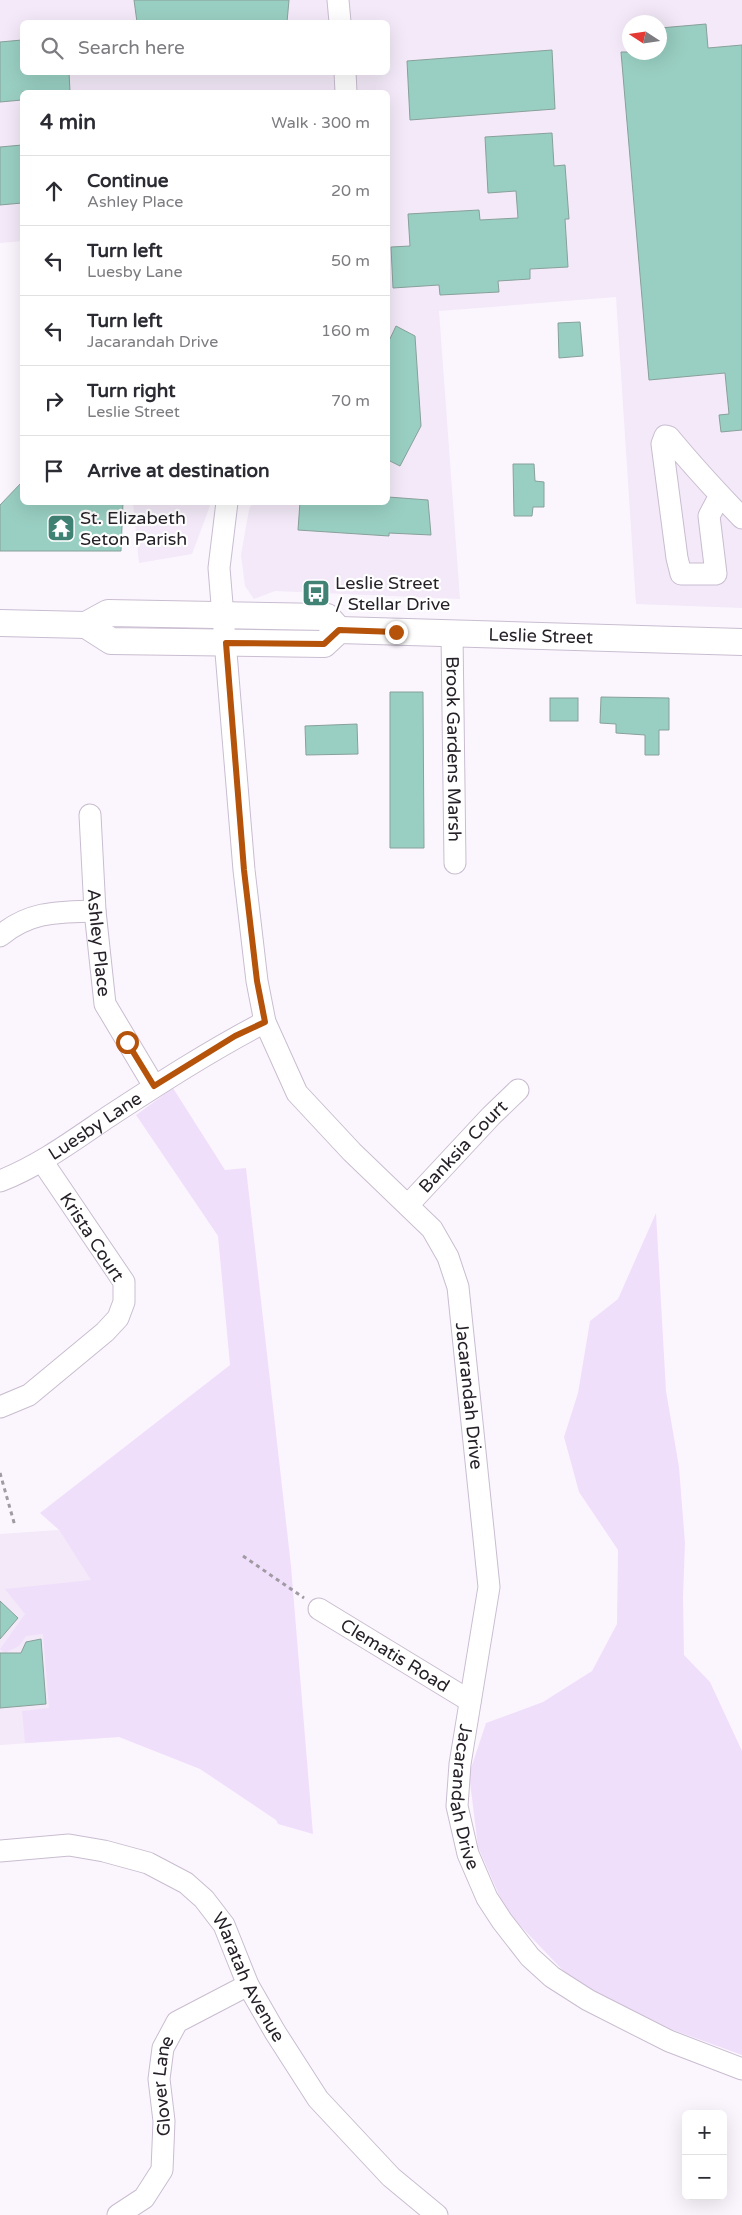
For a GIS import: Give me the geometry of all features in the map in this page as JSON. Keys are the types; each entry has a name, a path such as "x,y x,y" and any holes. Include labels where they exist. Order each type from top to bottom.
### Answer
{"main road":[{"path":"0,623 86,625 108,613 327,617 339,630 324,644 111,641 86,625"},
{"name":"Leslie Street","path":"339,630 742,642"}],"street":[{"path":"338,0 340,20"},
{"path":"345,75 346,90"},
{"path":"720,495 709,516 716,574 681,574 677,558 662,444 665,436 669,437 742,518"},
{"name":"Jacarandah Drive","path":"227,505 219,568 222,615 226,643 244,870 257,981 265,1022 298,1093 352,1152 409,1204 432,1229 448,1258 458,1287 488,1588 460,1764 457,1806 468,1854 487,1898 502,1921 530,1957 552,1977 588,2000 670,2041 742,2068"},
{"name":"Brook Gardens Marsh","path":"452,634 454,863"},
{"name":"Ashley Place","path":"90,814 95,911 105,1004 154,1086"},
{"path":"0,936 7,930 43,914 95,911"},
{"name":"Luesby Lane","path":"0,1181 42,1161 154,1086 235,1036 265,1022"},
{"name":"Banksia Court","path":"409,1204 490,1116 518,1090"},
{"name":"Krista Court","path":"0,1407 29,1395 65,1367 118,1318 124,1302 124,1282 42,1161"},
{"name":"Clematis Road","path":"319,1609 470,1701"},
{"name":"Waratah Avenue","path":"0,1851 69,1845 104,1851 148,1863 186,1883 204,1899 224,1925 248,1985 275,2032 318,2099 391,2177 437,2215"},
{"name":"Glover Lane","path":"118,2215 144,2198 162,2170 164,2121 159,2079 164,2048 177,2022 248,1985"}],"path":[{"path":"0,1473 15,1526"},
{"path":"243,1556 319,1609"}],"shaded area":[{"path":"0,0 742,0 742,608 636,604 616,297 439,311 460,599 275,591 254,599 245,586 241,555 251,505 390,505 390,90 20,90 20,241 0,243"},
{"path":"133,505 210,505 192,554 139,563"},
{"path":"173,1088 225,1170 246,1168 291,1566 313,1834 278,1824 276,1820 200,1769 119,1737 25,1743 22,1711 49,1708 43,1634 26,1636 19,1646 5,1653 0,1649 25,1614 5,1589 91,1580 59,1530 40,1513 230,1365 218,1236 136,1115"},
{"path":"656,1213 666,1391 679,1467 685,1543 683,1597 684,1655 710,1682 742,1751 742,2055 673,2030 573,1981 506,1911 478,1847 469,1774 486,1723 543,1702 592,1671 617,1624 618,1550 579,1492 564,1437 578,1393 590,1321 618,1299"},
{"path":"59,1530 118,1620 119,1737 0,1745 0,1534"}],"building":[{"path":"134,0 289,0 287,20 137,20"},
{"path":"706,24 708,48 742,45 742,430 721,432 719,415 729,414 725,373 649,380 621,52 622,60 667,60 667,27"},
{"path":"20,40 20,75 69,75 70,90 20,90 20,100 0,102 0,42"},
{"path":"552,50 555,109 410,120 407,61"},
{"path":"552,133 554,166 565,165 569,219 565,219 568,267 530,269 530,279 498,281 499,292 440,295 439,285 393,288 391,247 410,246 408,214 479,210 480,220 518,218 516,191 488,193 485,137"},
{"path":"20,145 20,203 0,205 0,147"},
{"path":"580,322 583,356 559,358 558,323"},
{"path":"396,326 415,336 421,426 400,466 390,461 390,339"},
{"path":"513,464 534,464 535,481 544,482 544,507 533,507 532,516 514,516"},
{"name":"St. Elizabeth Seton Parish","path":"20,484 20,505 123,505 121,551 0,551 0,505"},
{"path":"390,497 428,500 431,535 389,533 389,536 298,530 300,505 390,505"},
{"path":"390,692 423,692 424,848 390,848"},
{"path":"601,697 669,698 669,730 659,730 659,755 645,755 645,735 616,733 616,724 600,723"},
{"path":"550,698 578,698 578,721 550,721"},
{"path":"357,724 358,754 306,755 305,726"},
{"path":"0,1601 18,1618 0,1639"},
{"path":"41,1639 46,1704 0,1708 0,1653 21,1653 26,1642"}],"place":[{"name":"St. Elizabeth Seton Parish","path":"61,528"},
{"name":"Leslie Street / Stellar Drive","path":"316,593"}],"route":[{"path":"127,1042 154,1086 235,1036 265,1022 257,981 244,870 237,765 228,695 226,643 324,644 339,630 396,632"}]}
